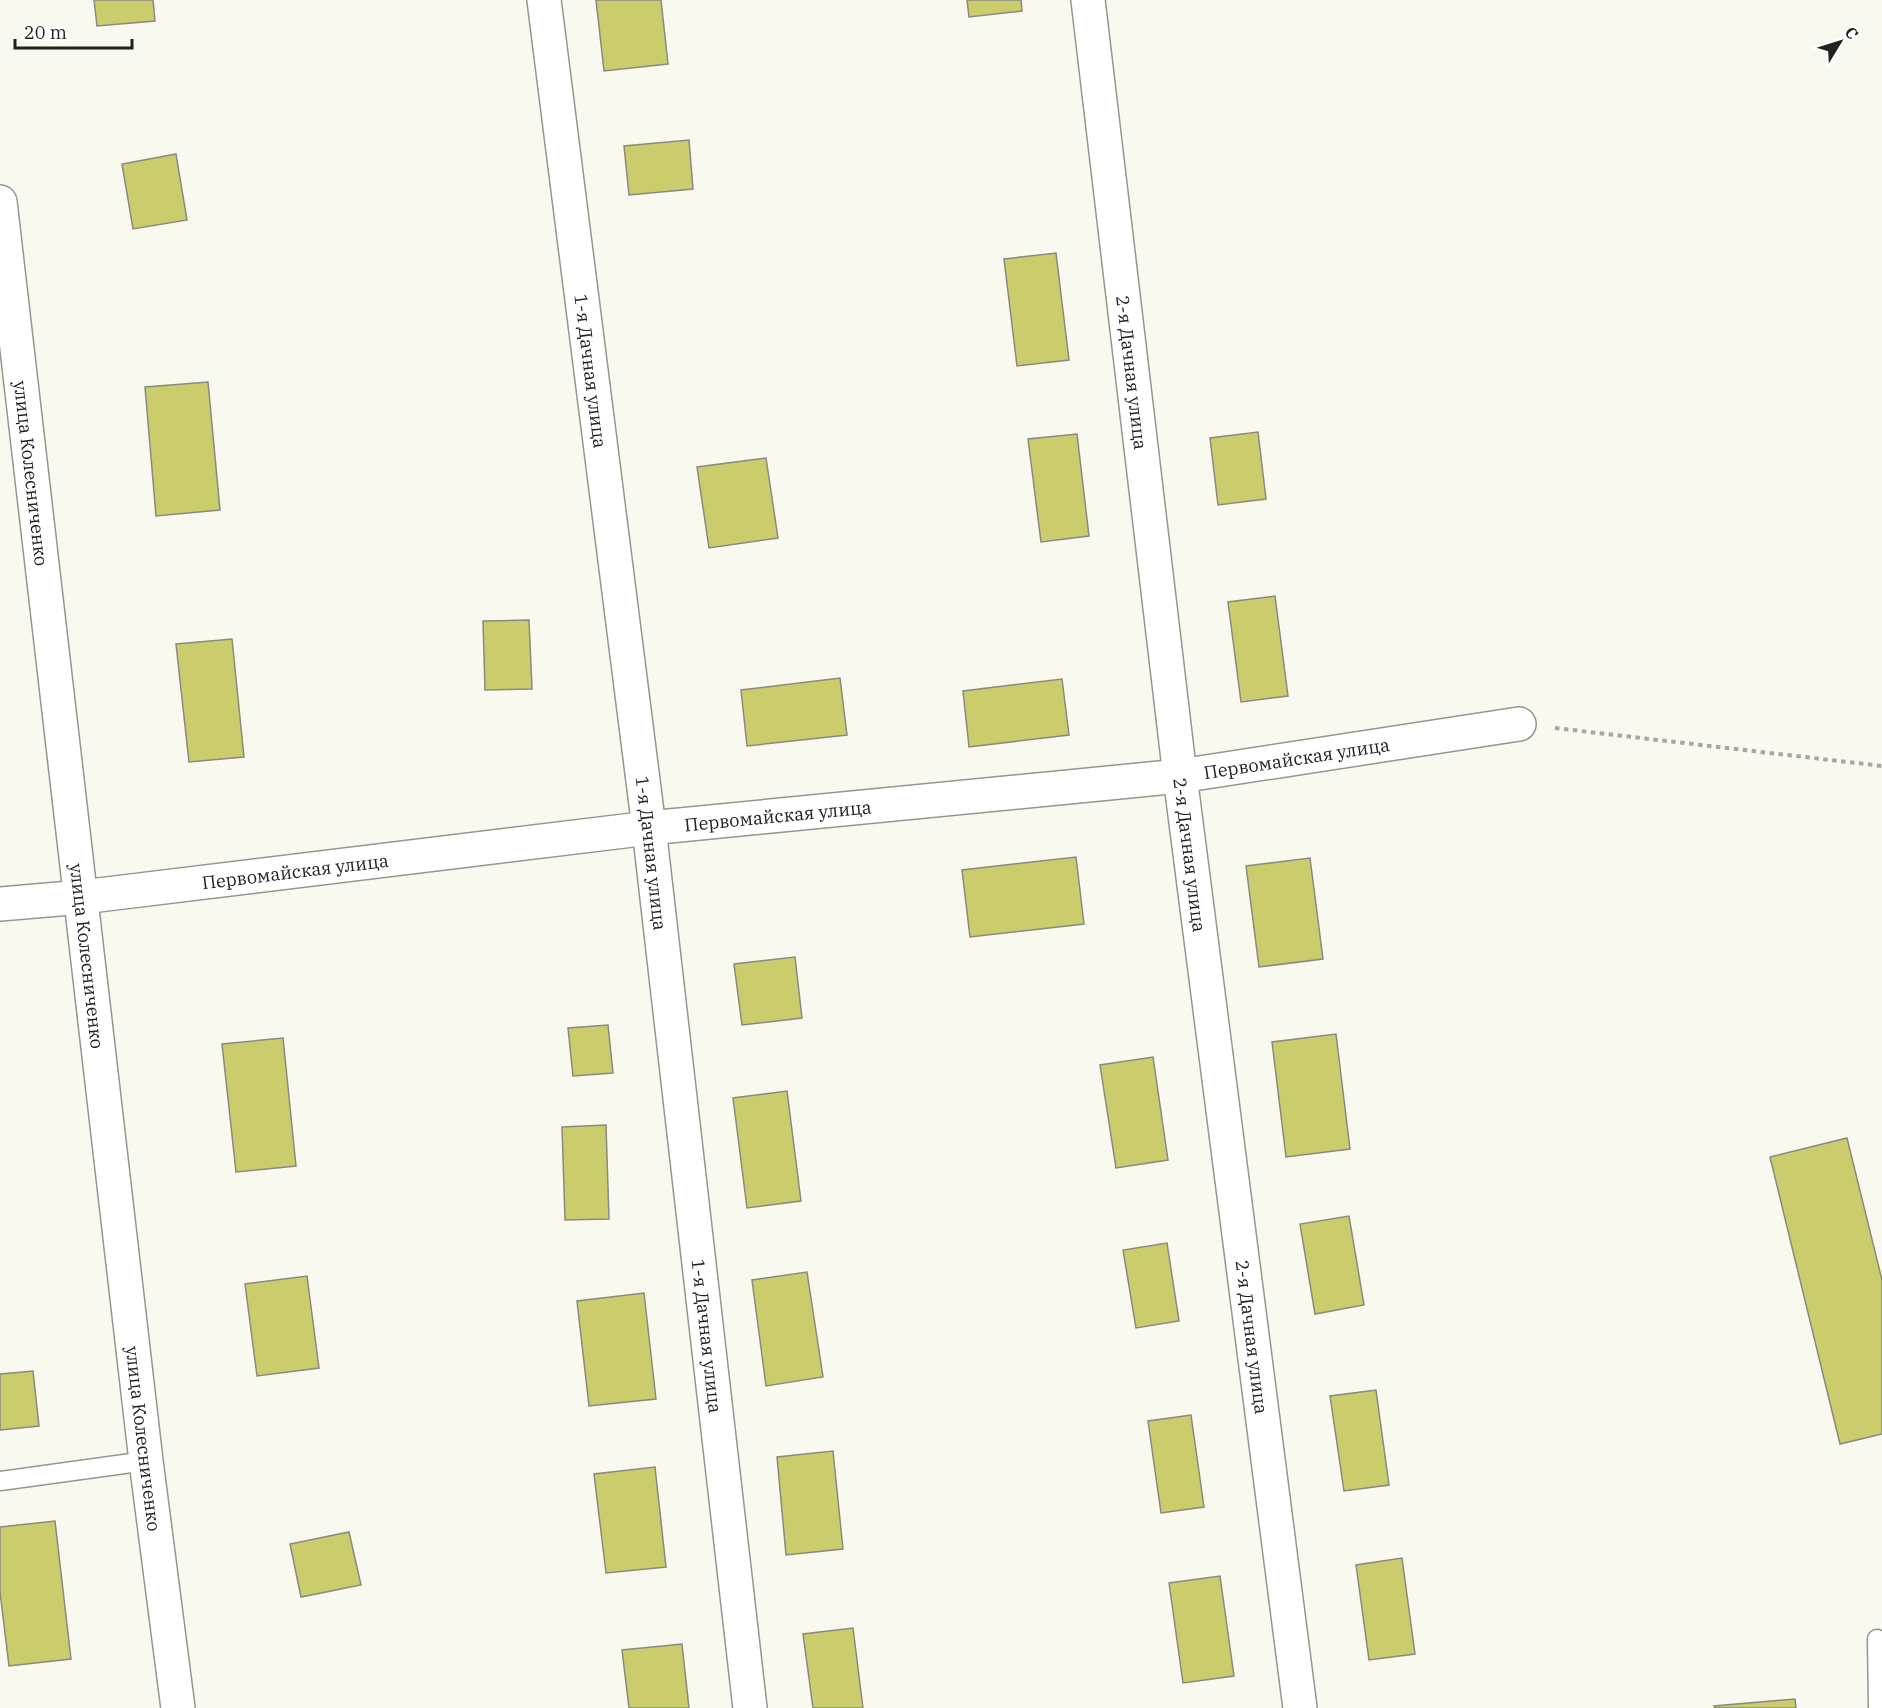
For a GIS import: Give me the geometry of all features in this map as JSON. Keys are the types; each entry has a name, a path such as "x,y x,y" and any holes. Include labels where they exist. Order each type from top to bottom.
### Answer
{"street":[{"name":"1-я Дачная улица","path":"544,0 649,828 750,1708"},
{"name":"2-я Дачная улица","path":"1088,0 1180,776 1300,1708"},
{"name":"улица Колесниченко","path":"0,202 146,1461 178,1708"},
{"name":"Первомайская улица","path":"0,904 82,897 649,828 1180,776 1519,724"}],"lane":[{"path":"0,1480 146,1461"},
{"path":"1877,1639 1878,1708"}],"path":[{"path":"1519,724 1882,766"}],"building":[{"path":"94,0 153,0 155,21 97,26"},
{"path":"596,0 661,0 668,64 604,71"},
{"path":"967,0 1021,0 1022,11 969,17"},
{"path":"689,140 693,189 629,195 624,146"},
{"path":"176,154 187,220 133,229 122,164"},
{"path":"1056,253 1069,360 1017,366 1004,259"},
{"path":"208,382 220,510 156,516 145,387"},
{"path":"1258,432 1266,499 1218,505 1210,438"},
{"path":"1077,434 1089,536 1041,542 1028,439"},
{"path":"766,458 778,538 709,548 697,467"},
{"path":"1275,596 1288,696 1241,702 1228,602"},
{"path":"529,620 532,689 485,690 483,621"},
{"path":"232,639 244,757 189,762 176,644"},
{"path":"840,678 847,735 747,746 741,690"},
{"path":"1062,679 1069,735 969,747 963,691"},
{"path":"1076,857 1084,924 970,937 962,870"},
{"path":"1310,858 1323,959 1259,967 1246,866"},
{"path":"795,957 802,1018 742,1025 734,964"},
{"path":"608,1025 613,1073 573,1076 568,1028"},
{"path":"1336,1034 1350,1149 1286,1157 1272,1042"},
{"path":"283,1038 296,1166 236,1172 222,1044"},
{"path":"1153,1057 1168,1160 1116,1168 1100,1065"},
{"path":"787,1091 801,1201 747,1208 733,1098"},
{"path":"606,1125 609,1219 565,1220 562,1127"},
{"path":"1847,1138 1882,1280 1882,1434 1840,1444 1770,1157"},
{"path":"1349,1216 1364,1305 1315,1314 1300,1224"},
{"path":"1167,1243 1179,1321 1136,1328 1123,1250"},
{"path":"807,1272 823,1377 766,1386 752,1280"},
{"path":"307,1276 319,1368 257,1376 245,1284"},
{"path":"644,1293 656,1399 589,1406 577,1301"},
{"path":"33,1371 39,1426 0,1430 0,1374"},
{"path":"1376,1390 1389,1485 1344,1491 1330,1396"},
{"path":"1191,1415 1204,1507 1161,1513 1148,1421"},
{"path":"833,1451 843,1549 786,1555 777,1457"},
{"path":"655,1467 666,1567 606,1573 594,1474"},
{"path":"55,1521 71,1659 9,1666 0,1592 0,1527"},
{"path":"349,1532 361,1585 301,1597 290,1544"},
{"path":"1402,1558 1415,1654 1369,1660 1356,1565"},
{"path":"1220,1576 1234,1676 1183,1683 1169,1583"},
{"path":"853,1628 863,1708 813,1708 803,1634"},
{"path":"682,1644 689,1708 629,1708 622,1650"},
{"path":"1795,1699 1796,1708 1715,1708 1714,1706"}]}
